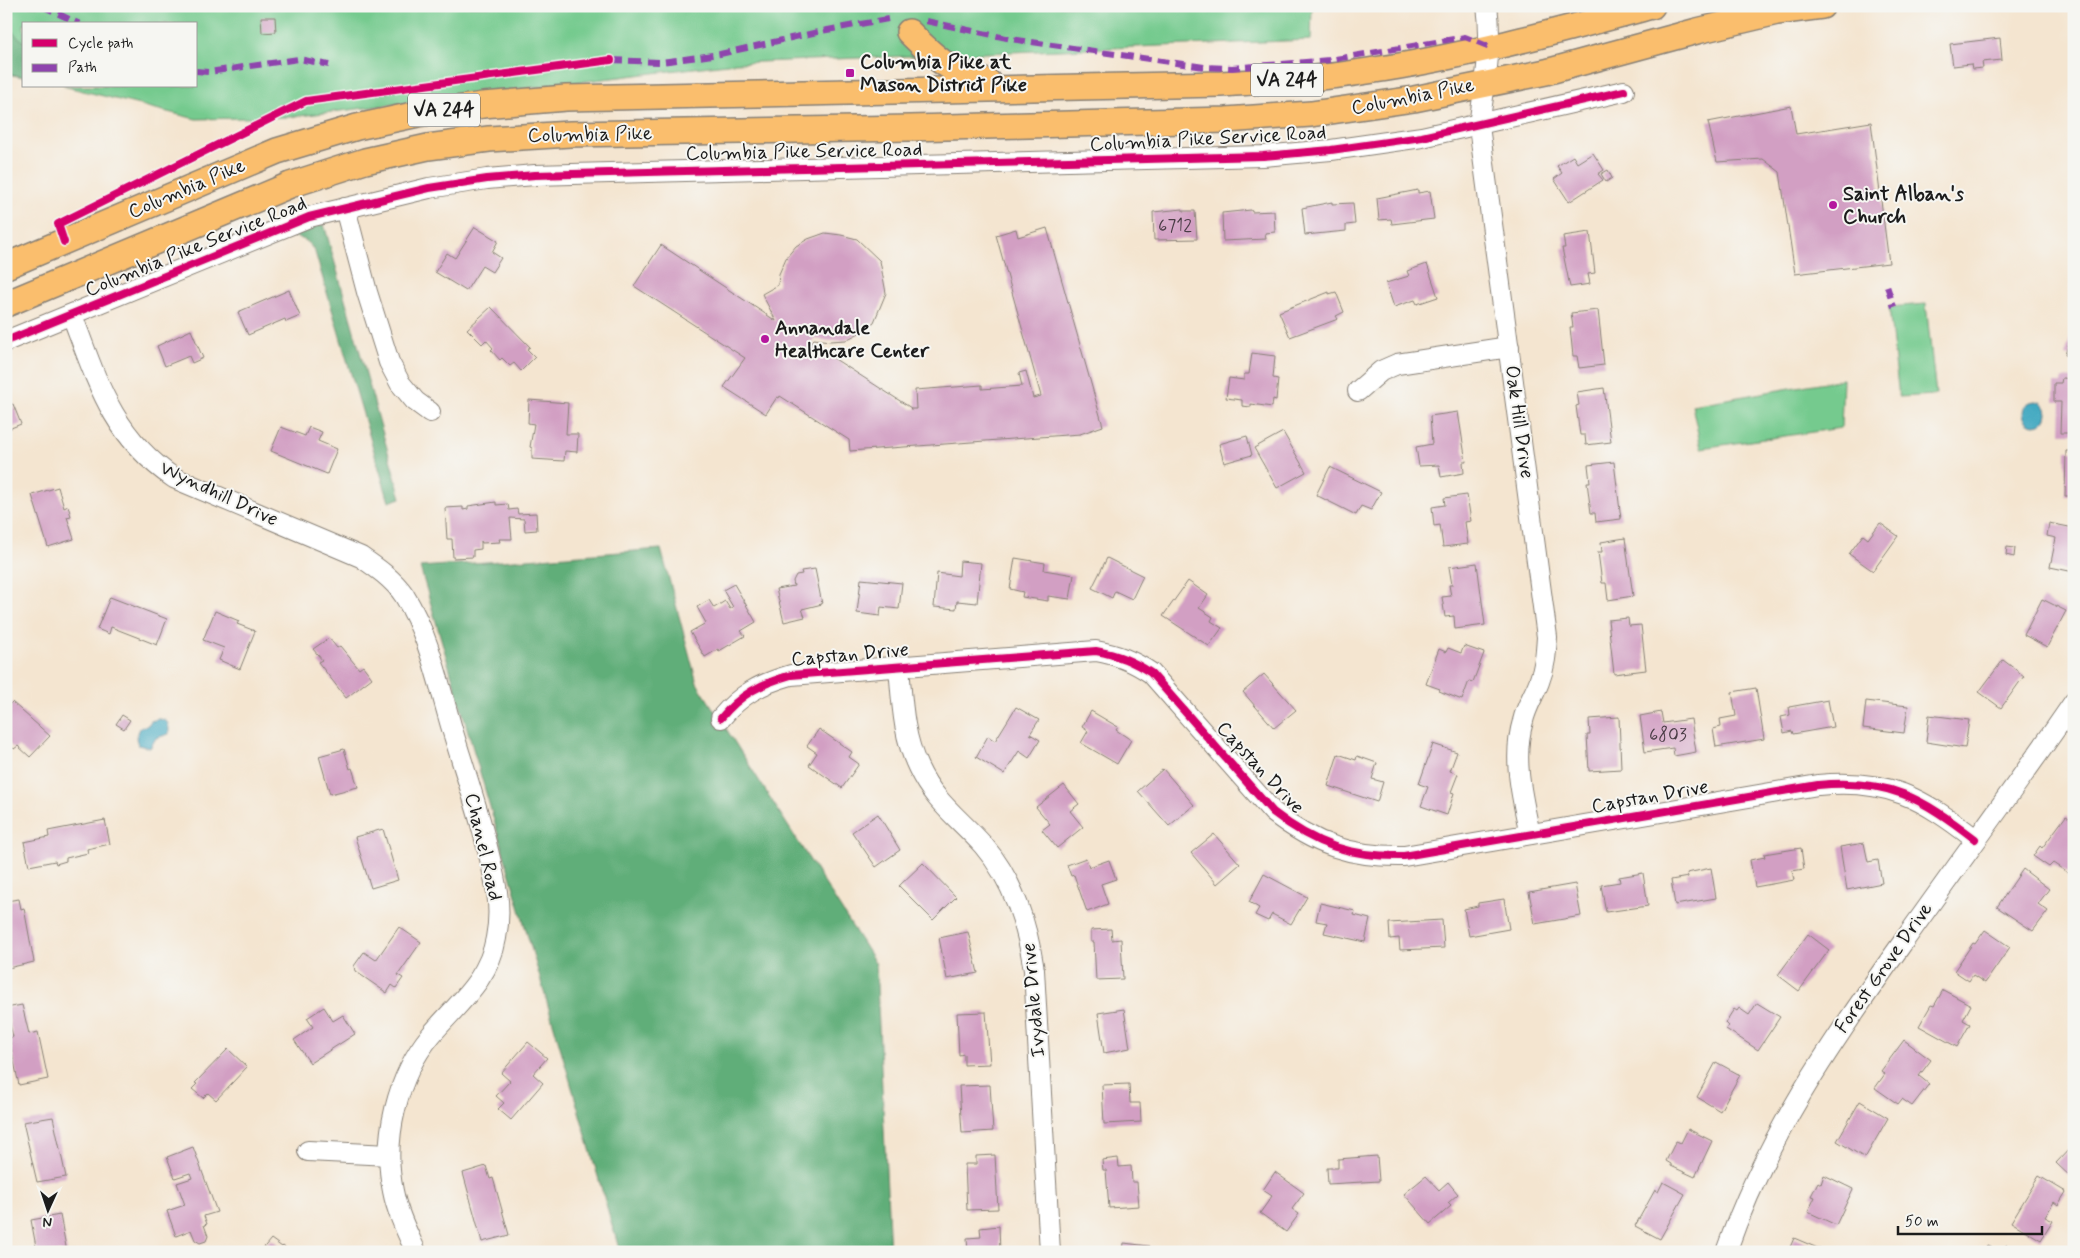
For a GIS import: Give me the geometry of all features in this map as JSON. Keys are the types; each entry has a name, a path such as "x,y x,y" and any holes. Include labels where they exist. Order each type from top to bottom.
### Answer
{"main road":[{"name":"Columbia Pike","path":"6,266 277,151 357,127 418,114 484,105 566,98 1222,84 1286,80 1369,71 1490,47 1652,6"},
{"name":"Columbia Pike","path":"6,304 290,185 365,161 428,147 489,139 570,134 692,133 1226,120 1310,114 1414,99 1546,72 1768,14 1822,6"},
{"path":"909,32 945,66 968,78 1012,88"}],"street":[{"name":"Oak Hill Drive","path":"1487,6 1490,47 1479,126 1547,637 1544,666 1523,720 1518,742 1518,762 1530,834"},
{"name":"Columbia Pike Service Road","path":"6,341 309,217 429,188 486,179 535,175 1263,156 1338,149 1422,137 1479,126 1624,91"},
{"path":"345,208 367,292 389,362 400,383 415,401 430,412"},
{"name":"Wyndhill Drive","path":"72,315 100,388 116,419 136,447 153,464 174,478 361,558 386,575"},
{"path":"1358,391 1381,371 1397,364 1509,347"},
{"name":"Chanel Road","path":"386,575 403,594 415,615 430,656 484,836 497,893 498,913 496,938 481,979 430,1036 413,1061 401,1090 393,1121 389,1155 392,1190 400,1215 416,1252"},
{"name":"Capstan Drive","path":"720,718 747,693 768,682 790,675 1096,651 1116,654 1135,662 1151,673 1273,812 1294,829 1318,842 1351,852 1377,856 1404,856 1843,782 1894,790 1920,801 1943,815 1975,840"},
{"name":"Ivydale Drive","path":"899,667 902,712 907,739 918,767 941,804 984,847 1002,873 1018,902 1028,934 1034,970 1050,1252"},
{"name":"Forest Grove Drive","path":"1726,1252 1762,1165 1812,1072 2074,702"},
{"path":"308,1151 389,1155"}],"green space":[{"path":"6,6 1312,6 1311,40 735,63 291,117 196,119 71,88 198,88 198,22 22,22 22,77 6,74"},
{"path":"6,26 22,40 22,77 6,73"},
{"path":"324,224 401,498 389,502 315,252 303,239 286,235"},
{"path":"1926,304 1936,395 1899,397 1889,307"},
{"path":"1843,379 1841,428 1701,448 1692,405"},
{"path":"661,549 697,683 876,964 890,1252 620,1252 420,567"}],"water":[{"path":"2035,401 2043,405 2047,413 2043,421 2035,425 2027,421 2023,413 2027,405"},
{"path":"158,719 168,723 169,734 156,738 150,748 138,745 136,738 140,728"}],"building":[{"path":"261,17 275,17 276,32 262,33"},
{"path":"2000,38 2002,60 1982,62 1983,68 1972,69 1971,64 1953,66 1950,44"},
{"name":"Saint Alban's Church","path":"1791,106 1796,134 1871,122 1889,263 1795,274 1780,172 1763,159 1717,162 1708,122"},
{"path":"1593,153 1604,170 1598,174 1603,180 1569,202 1554,179 1562,173 1557,166 1573,156 1577,163"},
{"path":"1608,170 1612,178 1606,182 1601,174"},
{"path":"1418,190 1418,193 1430,191 1434,219 1392,224 1391,219 1379,220 1377,198"},
{"path":"1332,202 1332,204 1353,203 1355,224 1346,225 1346,231 1305,235 1302,208"},
{"path":"1183,209 1183,211 1195,211 1197,239 1154,240 1153,212"},
{"path":"1251,210 1252,212 1274,211 1275,232 1265,233 1266,239 1223,241 1222,213"},
{"path":"475,227 498,241 492,252 501,258 492,272 482,266 466,291 435,272 447,253 455,258"},
{"name":"Annandale Healthcare Center","path":"1047,228 1103,426 1080,434 850,451 849,440 780,396 779,398 777,397 766,414 724,387 745,358 634,286 661,245 776,321 762,294 778,285 779,274 786,258 796,246 825,233 857,239 880,261 886,293 874,322 846,340 814,339 810,343 910,409 916,409 915,390 982,385 982,389 1022,386 1019,373 1026,371 1033,398 1041,396 996,235 1016,229 1018,237"},
{"path":"1590,232 1595,273 1588,274 1590,284 1570,287 1562,248 1565,248 1563,236"},
{"path":"1427,264 1438,297 1417,304 1415,300 1394,307 1386,283 1409,276 1407,271"},
{"path":"289,290 300,316 286,322 285,319 248,335 238,312"},
{"path":"1329,292 1329,294 1336,292 1344,312 1336,316 1338,319 1290,337 1279,312"},
{"path":"491,307 530,347 527,349 535,357 521,371 514,363 510,366 502,358 500,360 491,350 493,348 486,340 482,344 467,329"},
{"path":"1598,310 1604,365 1579,368 1577,356 1573,356 1570,327 1573,327 1571,313"},
{"path":"2074,326 2074,357 2065,355"},
{"path":"191,330 203,358 192,363 189,356 165,366 157,346"},
{"path":"1252,353 1275,356 1273,378 1278,379 1276,400 1273,399 1272,407 1251,404 1251,407 1242,406 1242,400 1226,398 1229,378 1244,380 1244,374 1249,374"},
{"path":"2062,378 2074,379 2074,433 2060,433 2061,402 2054,402 2054,383 2061,383"},
{"path":"1604,388 1611,442 1586,445 1585,435 1580,435 1576,406 1579,405 1577,392"},
{"path":"529,400 568,403 566,434 578,434 577,452 565,451 564,461 532,459 532,448 530,447 534,424 528,423"},
{"path":"13,404 21,424 6,430 6,406"},
{"path":"1458,412 1466,462 1463,462 1464,473 1441,477 1439,465 1419,466 1416,447 1432,444 1430,416"},
{"path":"281,427 305,436 309,427 322,432 318,441 337,449 327,474 271,451"},
{"path":"1283,432 1306,472 1277,488 1254,448"},
{"path":"1247,436 1252,455 1224,463 1219,444"},
{"path":"2066,451 2074,451 2074,496 2065,496"},
{"path":"1614,462 1621,519 1596,522 1595,513 1591,513 1587,482 1590,482 1588,465"},
{"path":"1330,467 1381,492 1371,510 1361,506 1356,515 1316,495"},
{"path":"58,487 64,508 68,506 71,516 67,517 74,539 48,547 32,495"},
{"path":"1467,495 1471,521 1465,522 1468,544 1443,547 1440,525 1434,526 1432,507 1445,505 1444,498"},
{"path":"496,502 496,505 508,504 509,510 517,509 518,514 536,513 537,530 525,531 524,519 510,518 512,539 499,539 500,542 482,543 481,541 481,549 473,550 473,557 453,558 452,539 447,539 445,508 463,507 463,510 468,509 468,506"},
{"path":"1880,523 1898,536 1873,571 1849,554 1863,535 1868,539"},
{"path":"2049,523 2074,528 2074,572 2050,567 2056,538 2047,536"},
{"path":"1625,538 1633,596 1608,600 1606,583 1602,583 1598,552 1602,552 1601,542"},
{"path":"2007,547 2015,548 2014,557 2006,555"},
{"path":"1015,558 1045,563 1044,570 1074,575 1070,599 1048,596 1048,601 1022,597 1023,592 1010,589"},
{"path":"1107,558 1143,576 1132,599 1115,591 1112,598 1092,588"},
{"path":"960,561 981,563 977,603 957,601 956,609 934,607 937,573 959,576"},
{"path":"1477,563 1485,625 1455,629 1454,616 1445,617 1442,597 1451,596 1449,585 1452,585 1449,567"},
{"path":"815,569 822,604 802,609 805,617 784,622 776,589 794,586 793,581 796,575 802,574 801,571"},
{"path":"861,579 902,583 899,609 881,607 880,616 857,613"},
{"path":"1188,581 1208,595 1199,608 1213,617 1211,621 1222,628 1209,646 1163,616"},
{"path":"734,584 756,622 741,631 745,636 705,657 690,632 706,623 697,607 709,600 714,608 725,601 730,609 733,607 723,590"},
{"path":"110,597 167,619 157,645 111,627 109,634 97,629"},
{"path":"2042,599 2066,611 2047,647 2024,635"},
{"path":"215,611 239,621 237,624 255,631 240,669 219,660 224,648 203,640"},
{"path":"1628,618 1629,626 1641,625 1646,670 1614,674 1608,620"},
{"path":"329,638 337,648 340,646 359,669 363,666 372,678 346,698 318,662 322,660 313,649"},
{"path":"1464,646 1484,653 1473,682 1469,681 1462,700 1426,684 1439,649 1446,652 1448,648 1461,653"},
{"path":"2003,660 2024,676 2001,708 1979,692"},
{"path":"1264,674 1296,710 1274,728 1243,692"},
{"path":"1756,688 1764,739 1716,747 1713,729 1721,727 1720,719 1736,716 1732,692"},
{"path":"1828,700 1833,727 1793,734 1792,731 1784,733 1781,717 1790,715 1789,707"},
{"path":"1866,701 1908,706 1904,733 1863,728"},
{"path":"12,702 50,736 30,757 18,746 14,749 6,741 8,737 6,736 6,708"},
{"path":"1016,707 1039,720 1030,734 1040,740 1029,758 1019,751 1004,774 976,757 988,736 995,741"},
{"path":"1091,711 1118,727 1116,730 1131,740 1117,764 1081,743 1088,731 1082,727"},
{"path":"1661,712 1663,723 1691,719 1696,752 1674,756 1673,748 1645,752 1640,716"},
{"path":"122,715 130,720 124,729 116,724"},
{"path":"1929,715 1969,720 1965,748 1926,742"},
{"path":"1619,717 1621,769 1589,771 1587,735 1590,735 1589,719"},
{"path":"819,729 852,752 849,757 859,764 842,788 809,765 817,753 807,746"},
{"path":"1433,744 1457,752 1450,771 1458,774 1451,792 1454,793 1447,815 1421,806 1428,787 1419,784"},
{"path":"344,749 358,787 330,794 319,756"},
{"path":"1338,754 1356,760 1357,756 1377,763 1372,779 1383,782 1377,802 1328,786"},
{"path":"1163,769 1194,805 1169,826 1138,791"},
{"path":"1064,785 1079,804 1070,811 1083,827 1057,848 1042,830 1050,824 1036,807"},
{"path":"878,814 900,850 876,867 852,832"},
{"path":"2066,816 2074,821 2074,877 2053,863 2049,867 2033,856 2040,846 2042,848"},
{"path":"105,820 110,844 87,849 88,853 66,858 66,861 56,864 55,861 29,866 24,842 49,837 48,831"},
{"path":"383,829 398,880 371,888 355,837"},
{"path":"1214,834 1240,864 1217,884 1191,853"},
{"path":"1864,843 1868,862 1878,860 1882,883 1847,890 1840,847"},
{"path":"1801,848 1804,869 1792,871 1794,880 1755,887 1750,860 1765,857 1764,854"},
{"path":"1086,858 1089,867 1109,860 1116,879 1101,884 1108,904 1087,912 1074,875 1071,876 1067,865"},
{"path":"923,863 956,897 933,920 899,886"},
{"path":"1711,868 1716,898 1675,905 1671,880 1688,877 1687,873"},
{"path":"2023,869 2049,889 2038,904 2048,911 2033,931 1997,907"},
{"path":"1643,873 1648,906 1606,912 1601,885 1620,882 1619,877"},
{"path":"1264,874 1307,897 1291,924 1272,914 1268,921 1255,915 1259,908 1249,902"},
{"path":"1575,884 1581,916 1535,924 1529,892"},
{"path":"19,899 21,909 24,908 34,962 8,968 6,901"},
{"path":"1504,899 1509,929 1469,936 1464,909 1478,906 1478,903"},
{"path":"1320,903 1355,911 1354,915 1370,919 1365,942 1324,933 1327,923 1316,921"},
{"path":"1442,920 1444,948 1400,950 1399,938 1390,939 1389,923"},
{"path":"399,927 421,942 398,975 403,978 396,988 392,985 387,993 355,971 354,966 364,952 376,960"},
{"path":"1111,929 1112,940 1121,939 1123,979 1096,980 1094,942 1091,942 1091,930"},
{"path":"1985,930 2010,947 1985,983 1973,975 1969,981 1954,971 1973,943 1975,944"},
{"path":"968,932 978,973 947,979 939,938"},
{"path":"1808,934 1829,950 1799,991 1778,975"},
{"path":"1943,990 1971,1005 1963,1020 1970,1024 1957,1047 1919,1026 1931,1005 1934,1006"},
{"path":"1757,1003 1780,1017 1758,1050 1726,1029 1728,1026 1725,1023 1734,1009 1737,1011 1739,1008 1749,1015"},
{"path":"22,1005 29,1034 38,1032 48,1079 19,1085 9,1038 13,1037 6,1008"},
{"path":"324,1007 333,1021 343,1015 355,1034 310,1063 294,1040 313,1027 307,1018"},
{"path":"1124,1009 1130,1048 1104,1053 1098,1013"},
{"path":"986,1012 990,1064 964,1065 964,1054 959,1055 957,1013"},
{"path":"1904,1040 1931,1060 1919,1076 1929,1084 1912,1106 1902,1099 1898,1104 1875,1088 1885,1074 1881,1071"},
{"path":"528,1042 547,1058 533,1074 543,1083 511,1120 498,1109 504,1103 496,1096 510,1081 501,1073"},
{"path":"228,1049 247,1067 216,1100 208,1093 203,1098 192,1089 197,1084 195,1083"},
{"path":"1716,1062 1740,1075 1720,1111 1697,1097"},
{"path":"1129,1084 1130,1103 1140,1103 1141,1122 1104,1124 1102,1085"},
{"path":"990,1085 993,1131 962,1133 959,1086"},
{"path":"1860,1101 1888,1118 1865,1158 1837,1141"},
{"path":"53,1117 66,1177 37,1182 23,1122"},
{"path":"1688,1129 1712,1141 1695,1177 1671,1166 1666,1161 1676,1141 1681,1143"},
{"path":"2074,1144 2074,1180 2056,1163"},
{"path":"193,1147 217,1212 204,1216 207,1224 204,1225 208,1236 206,1241 200,1243 195,1240 191,1230 176,1236 167,1211 185,1205 177,1183 192,1178 190,1173 175,1178 167,1157"},
{"path":"995,1155 998,1209 967,1210 965,1164 976,1164 976,1156"},
{"path":"1377,1156 1379,1181 1328,1184 1327,1168 1338,1168 1338,1159"},
{"path":"1118,1158 1119,1167 1131,1166 1132,1182 1137,1182 1139,1206 1109,1208 1106,1170 1103,1170 1102,1160"},
{"path":"486,1166 490,1179 493,1178 509,1235 482,1242 463,1173"},
{"path":"1275,1172 1304,1193 1292,1209 1299,1214 1286,1232 1260,1213 1272,1196 1263,1190"},
{"path":"1824,1175 1853,1189 1836,1225 1808,1212 1815,1197 1811,1196 1818,1182 1821,1184"},
{"path":"1426,1176 1439,1190 1448,1182 1458,1194 1448,1203 1451,1206 1430,1224 1404,1194"},
{"path":"2039,1176 2066,1192 2058,1205 2054,1202 2045,1217 2053,1221 2041,1240 2011,1222"},
{"path":"1663,1182 1685,1194 1660,1239 1635,1226 1655,1190 1658,1192"},
{"path":"60,1215 67,1252 37,1252 31,1220"},
{"path":"999,1226 1000,1252 968,1252 967,1238 981,1237 980,1228"},
{"path":"1794,1238 1827,1252 1788,1252"},
{"path":"271,1239 282,1247 291,1252 260,1252"},
{"path":"1124,1243 1149,1246 1149,1252 1123,1252"},
{"path":"2006,1245 2021,1252 2003,1252"},
{"path":"1987,1246 2000,1252 1985,1252"}],"marked path":[{"path":"42,6 76,22"},
{"path":"611,60 662,62 720,54 822,31 888,19"},
{"path":"926,21 1011,39 1204,67 1232,68 1329,60 1465,37 1490,47"},
{"path":"198,71 209,72 299,59 329,65"},
{"path":"1887,286 1894,307"}],"cycle path":[{"path":"64,242 58,224 306,101 611,60"},
{"path":"6,341 309,217 429,188 487,179 535,175 1263,156 1331,150 1422,137 1624,91"},
{"path":"721,718 736,702 752,691 791,675 1096,651 1125,659 1151,673 1273,812 1319,841 1350,851 1385,856 1404,856 1818,785 1843,784 1884,788 1903,794 1938,812 1975,839"}],"place":[{"name":"Columbia Pike at Mason District Pike","path":"850,73"},
{"name":"Saint Alban's Church","path":"1833,205"},
{"name":"Annandale Healthcare Center","path":"765,339"}]}
